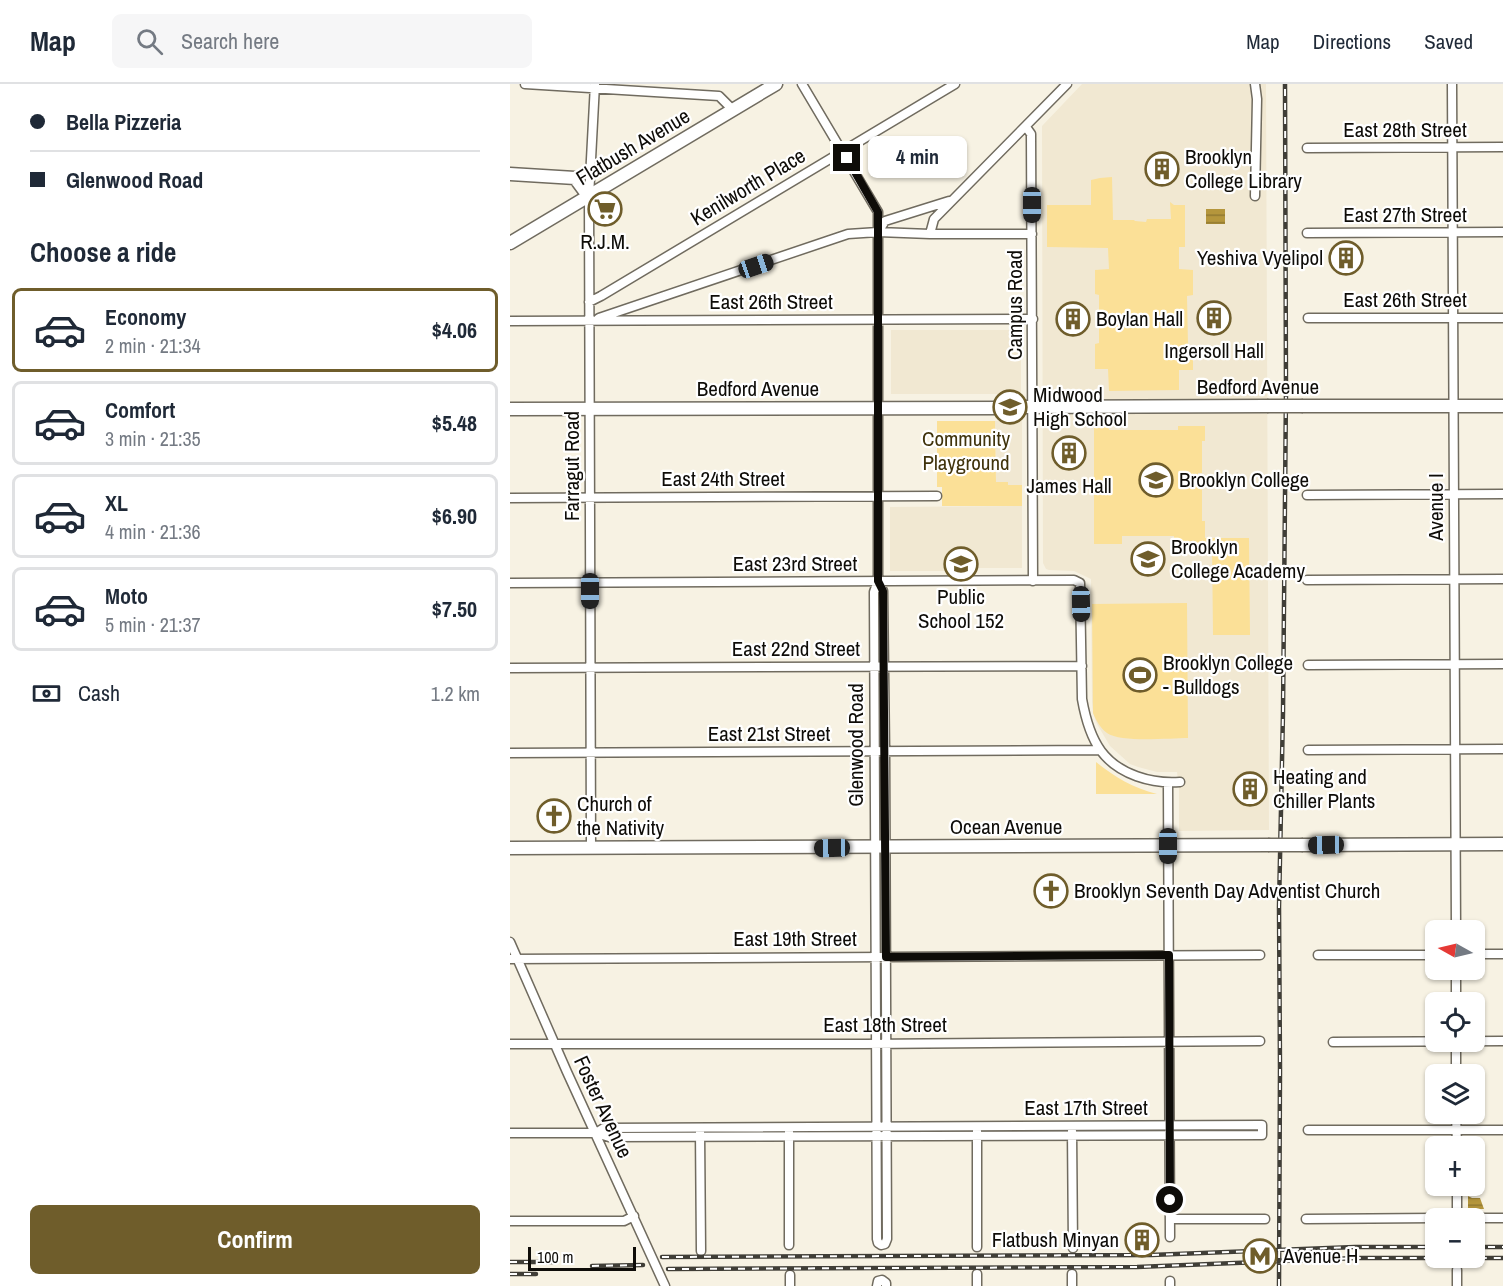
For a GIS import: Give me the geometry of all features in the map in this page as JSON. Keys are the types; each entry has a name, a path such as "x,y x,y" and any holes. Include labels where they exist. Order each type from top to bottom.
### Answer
{"main road":[{"name":"Flatbush Avenue","path":"510,243 776,84"},
{"path":"510,174 575,177 589,196"},
{"name":"Bedford Avenue","path":"510,409 1503,406"},
{"name":"Ocean Avenue","path":"510,848 1503,844"}],"street":[{"path":"525,84 595,86 718,96 733,110"},
{"name":"Glenwood Road","path":"802,84 878,212 878,581 874,592 874,751 880,848 886,957 887,1239 882,1245 877,1241 875,957 880,848 885,751 883,591 878,581"},
{"name":"Kenilworth Place","path":"589,302 955,84"},
{"path":"930,234 934,219 951,200 1067,84"},
{"path":"1255,84 1257,99 1255,196"},
{"name":"Avenue I","path":"1452,84 1456,920"},
{"name":"Farragut Road","path":"591,848 589,196 595,86"},
{"name":"Campus Road","path":"1026,127 1031,134 1033,581"},
{"name":"East 28th Street","path":"1306,148 1503,147"},
{"path":"878,232 885,221 951,200"},
{"path":"590,321 848,234 878,232 1032,234"},
{"name":"East 27th Street","path":"1306,233 1503,232"},
{"name":"East 26th Street","path":"1308,318 1503,318"},
{"name":"East 26th Street","path":"510,321 1033,319"},
{"path":"1307,495 1503,494"},
{"name":"East 24th Street","path":"510,498 937,496"},
{"path":"1307,580 1503,579"},
{"name":"East 23rd Street","path":"510,583 1074,580 1080,583 1082,666"},
{"path":"1308,665 1503,664"},
{"path":"1082,666 1084,712 1100,750 1119,767 1131,774 1155,782 1180,782"},
{"name":"East 22nd Street","path":"510,668 1082,666"},
{"path":"1308,750 1503,749"},
{"name":"East 21st Street","path":"510,753 1100,750"},
{"path":"1168,783 1170,1237"},
{"name":"Foster Avenue","path":"510,942 514,958 665,1286"},
{"path":"1485,954 1503,954"},
{"name":"East 19th Street","path":"514,958 1260,955"},
{"path":"1318,955 1425,955"},
{"name":"East 18th Street","path":"510,1044 1260,1041"},
{"path":"1333,1042 1425,1041"},
{"path":"1485,1041 1503,1041"},
{"path":"1457,1124 1457,1136"},
{"name":"East 17th Street","path":"510,1133 596,1133 609,1137 700,1132 1072,1131 1170,1136 1262,1135 1262,1125 1169,1126 1072,1131"},
{"path":"1308,1130 1503,1130"},
{"path":"977,1131 977,1247"},
{"path":"1072,1131 1073,1248"},
{"path":"700,1132 701,1251"},
{"path":"789,1132 789,1245"},
{"path":"877,1198 886,1197"},
{"path":"510,1221 624,1221 634,1216"},
{"path":"1306,1219 1425,1218"},
{"path":"1485,1218 1503,1218"},
{"path":"1170,1219 1265,1219"},
{"path":"1457,1270 1457,1286"},
{"path":"977,1274 977,1286"},
{"path":"1072,1274 1072,1286"},
{"path":"790,1275 790,1286"},
{"path":"877,1286 878,1281 882,1280 886,1286"}],"shaded area":[{"name":"Brooklyn College","path":"1082,84 1266,84 1269,830 1179,831 1177,772 1157,772 1130,764 1110,746 1093,713 1091,579 1074,571 1046,569 1043,563 1042,126"},
{"path":"1206,209 1225,209 1225,224 1206,224"},
{"name":"Midwood High School","path":"891,330 1021,330 1021,394 1013,394 1012,420 1022,421 1022,485 996,482 995,421 1008,420 1008,394 891,394"},
{"path":"1022,506 1022,568 890,571 890,507"},
{"path":"1468,1196 1480,1198 1484,1208 1468,1208"}],"green space":[{"path":"1112,177 1113,220 1146,222 1147,219 1171,219 1170,202 1174,205 1185,205 1185,247 1179,247 1179,269 1193,270 1193,295 1187,296 1188,346 1193,346 1193,370 1179,370 1179,390 1109,391 1108,369 1095,369 1095,344 1099,343 1099,295 1095,294 1095,270 1109,269 1108,248 1047,247 1047,205 1091,205 1091,180"},
{"name":"Community Playground","path":"937,421 995,421 996,482 1022,485 1022,506 942,506 942,487 937,487"},
{"path":"1109,425 1109,430 1178,430 1178,426 1205,426 1205,441 1202,441 1202,473 1198,473 1198,488 1202,489 1202,521 1205,521 1205,538 1249,538 1250,635 1213,635 1212,544 1174,544 1174,536 1122,536 1122,544 1094,544 1094,426"},
{"path":"1187,603 1188,738 1134,739 1107,733 1093,713 1092,604"},
{"path":"1096,762 1140,789 1157,794 1096,794"}],"railway":[{"path":"1279,1286 1279,907 1286,391 1285,84"},
{"path":"662,1257 1151,1255 1355,1247 1425,1247"},
{"path":"1485,1247 1503,1247"},
{"path":"668,1269 1137,1267 1357,1258 1503,1258"},
{"path":"510,1262 553,1262"},
{"path":"592,1266 643,1265"},
{"path":"510,1274 536,1274"}],"place":[{"name":"Brooklyn College Library","path":"1162,169"},
{"name":"R.J.M.","path":"605,209"},
{"name":"Yeshiva Vyelipol","path":"1346,258"},
{"name":"Ingersoll Hall","path":"1214,318"},
{"name":"Boylan Hall","path":"1073,319"},
{"name":"Midwood High School","path":"1010,407"},
{"name":"James Hall","path":"1069,453"},
{"name":"Brooklyn College","path":"1156,480"},
{"name":"Brooklyn College Academy","path":"1148,559"},
{"name":"Public School 152","path":"961,564"},
{"name":"Brooklyn College - Bulldogs","path":"1140,675"},
{"name":"Heating and Chiller Plants","path":"1250,789"},
{"name":"Church of the Nativity","path":"554,816"},
{"name":"Brooklyn Seventh Day Adventist Church","path":"1051,891"},
{"name":"Flatbush Minyan","path":"1142,1240"},
{"name":"Avenue H","path":"1260,1256"}],"route":[{"path":"847,158 878,212 878,581 883,591 886,957 1169,955 1170,1200"}]}
